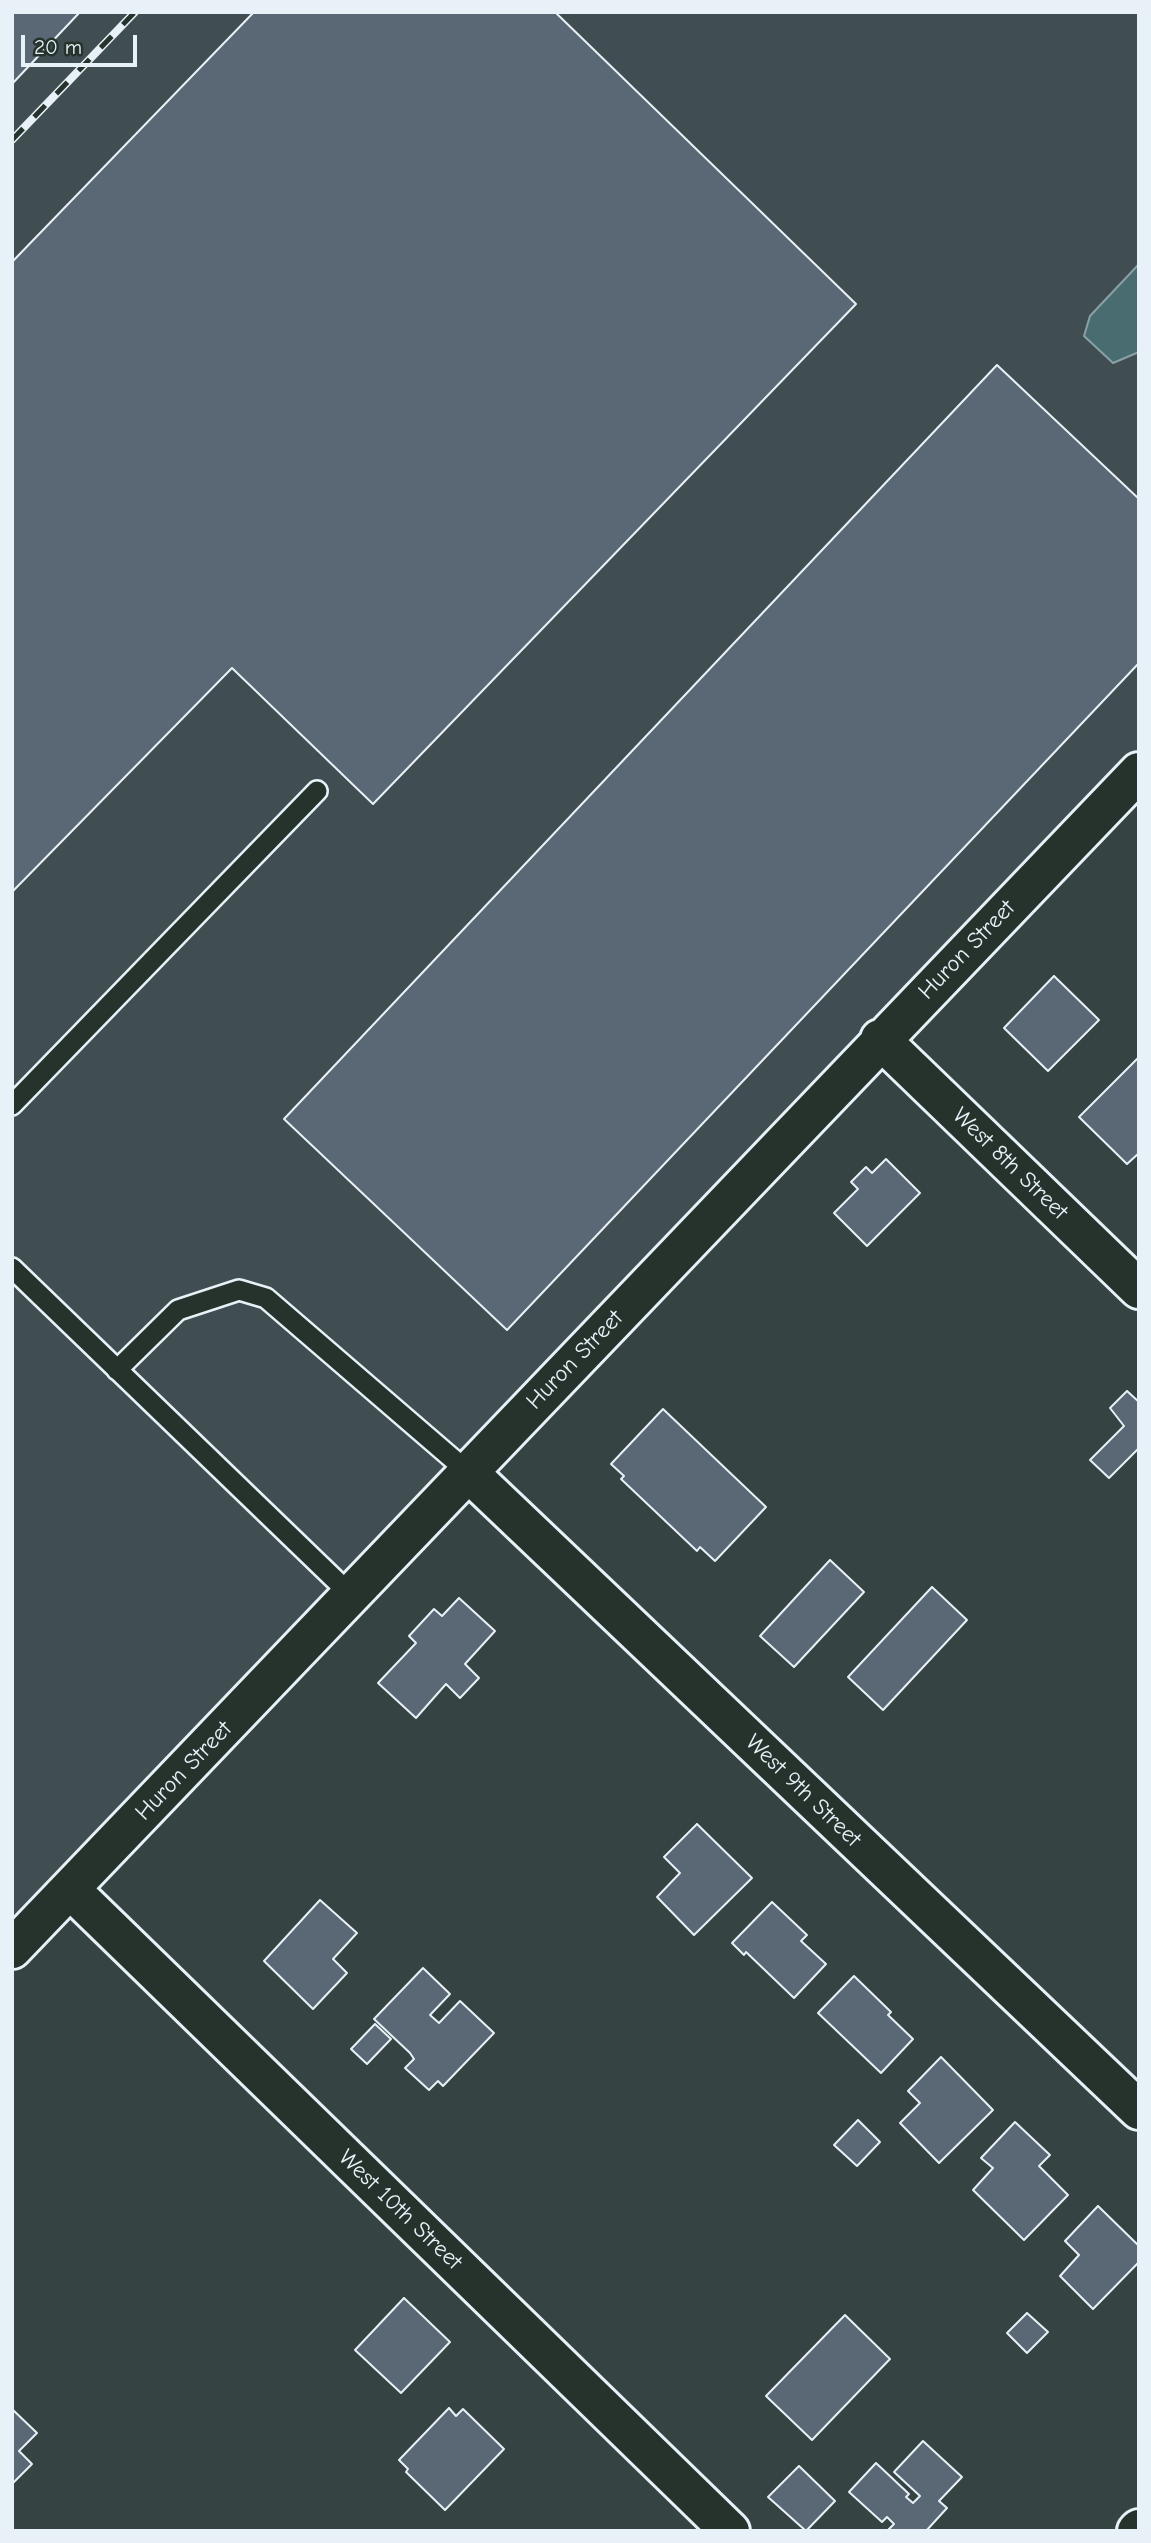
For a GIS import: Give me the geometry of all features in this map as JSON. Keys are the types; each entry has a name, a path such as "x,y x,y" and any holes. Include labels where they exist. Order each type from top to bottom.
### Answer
{"street":[{"name":"Huron Street","path":"12,1949 352,1597 880,1039 1139,772"},
{"name":"West 8th Street","path":"880,1039 1139,1289"},
{"name":"West 9th Street","path":"468,1472 1139,2110"},
{"name":"West 10th Street","path":"70,1889 730,2531"}],"lane":[{"path":"12,1105 317,791"},
{"path":"12,1268 352,1597"},
{"path":"117,1370 178,1310 239,1290 266,1298 468,1472"}],"shaded area":[{"path":"12,12 1139,12 1139,748 12,1920"}],"water":[{"path":"1139,264 1139,352 1113,363 1084,336 1090,316"}],"building":[{"path":"12,12 80,12 12,84"},
{"path":"254,12 555,12 856,304 373,804 232,668 12,892 12,262"},
{"path":"997,365 1139,499 1139,663 507,1330 284,1119"},
{"path":"1054,976 1099,1020 1048,1071 1004,1028"},
{"path":"1139,1057 1139,1153 1127,1164 1079,1117"},
{"path":"886,1159 920,1193 867,1246 834,1213 858,1189 851,1182 866,1167 872,1173"},
{"path":"1127,1391 1139,1402 1139,1448 1109,1478 1090,1460 1124,1426 1110,1408"},
{"path":"663,1409 766,1507 715,1561 700,1547 697,1551 621,1479 624,1476 611,1464"},
{"path":"830,1560 864,1592 794,1667 760,1636"},
{"path":"932,1587 967,1620 883,1710 848,1677"},
{"path":"459,1598 495,1631 465,1664 479,1678 460,1698 446,1684 416,1718 378,1683 416,1643 409,1636 434,1609 442,1616"},
{"path":"697,1824 752,1878 694,1935 657,1897 680,1873 664,1857"},
{"path":"320,1900 357,1933 333,1959 347,1973 313,2009 264,1961"},
{"path":"772,1902 807,1935 801,1941 826,1964 794,1998 746,1952 744,1955 732,1943"},
{"path":"423,1968 450,1994 430,2015 439,2023 460,2001 494,2033 443,2086 438,2081 429,2090 405,2068 414,2059 410,2053 374,2019"},
{"path":"854,1976 891,2012 888,2015 913,2039 881,2073 818,2013"},
{"path":"375,2024 391,2039 367,2064 351,2049"},
{"path":"941,2057 993,2110 939,2163 900,2123 920,2103 908,2091"},
{"path":"858,2120 880,2142 857,2166 834,2145"},
{"path":"1015,2122 1050,2155 1039,2166 1068,2195 1024,2240 973,2190 993,2168 981,2158"},
{"path":"1098,2206 1139,2246 1139,2262 1093,2309 1060,2276 1079,2255 1065,2241"},
{"path":"404,2298 450,2342 401,2393 355,2350"},
{"path":"1027,2313 1048,2332 1027,2353 1007,2333"},
{"path":"845,2315 890,2359 812,2440 766,2396"},
{"path":"449,2408 456,2416 463,2409 504,2449 445,2510 406,2472 408,2469 399,2460"},
{"path":"12,2409 37,2433 19,2451 32,2464 12,2484"},
{"path":"923,2441 962,2477 939,2501 947,2508 926,2531 887,2531 894,2524 887,2517 882,2522 849,2492 876,2463 909,2494 906,2497 913,2503 920,2496 894,2472"},
{"path":"799,2466 835,2501 806,2531 768,2497"}],"railway":[{"path":"12,140 135,12"}]}
